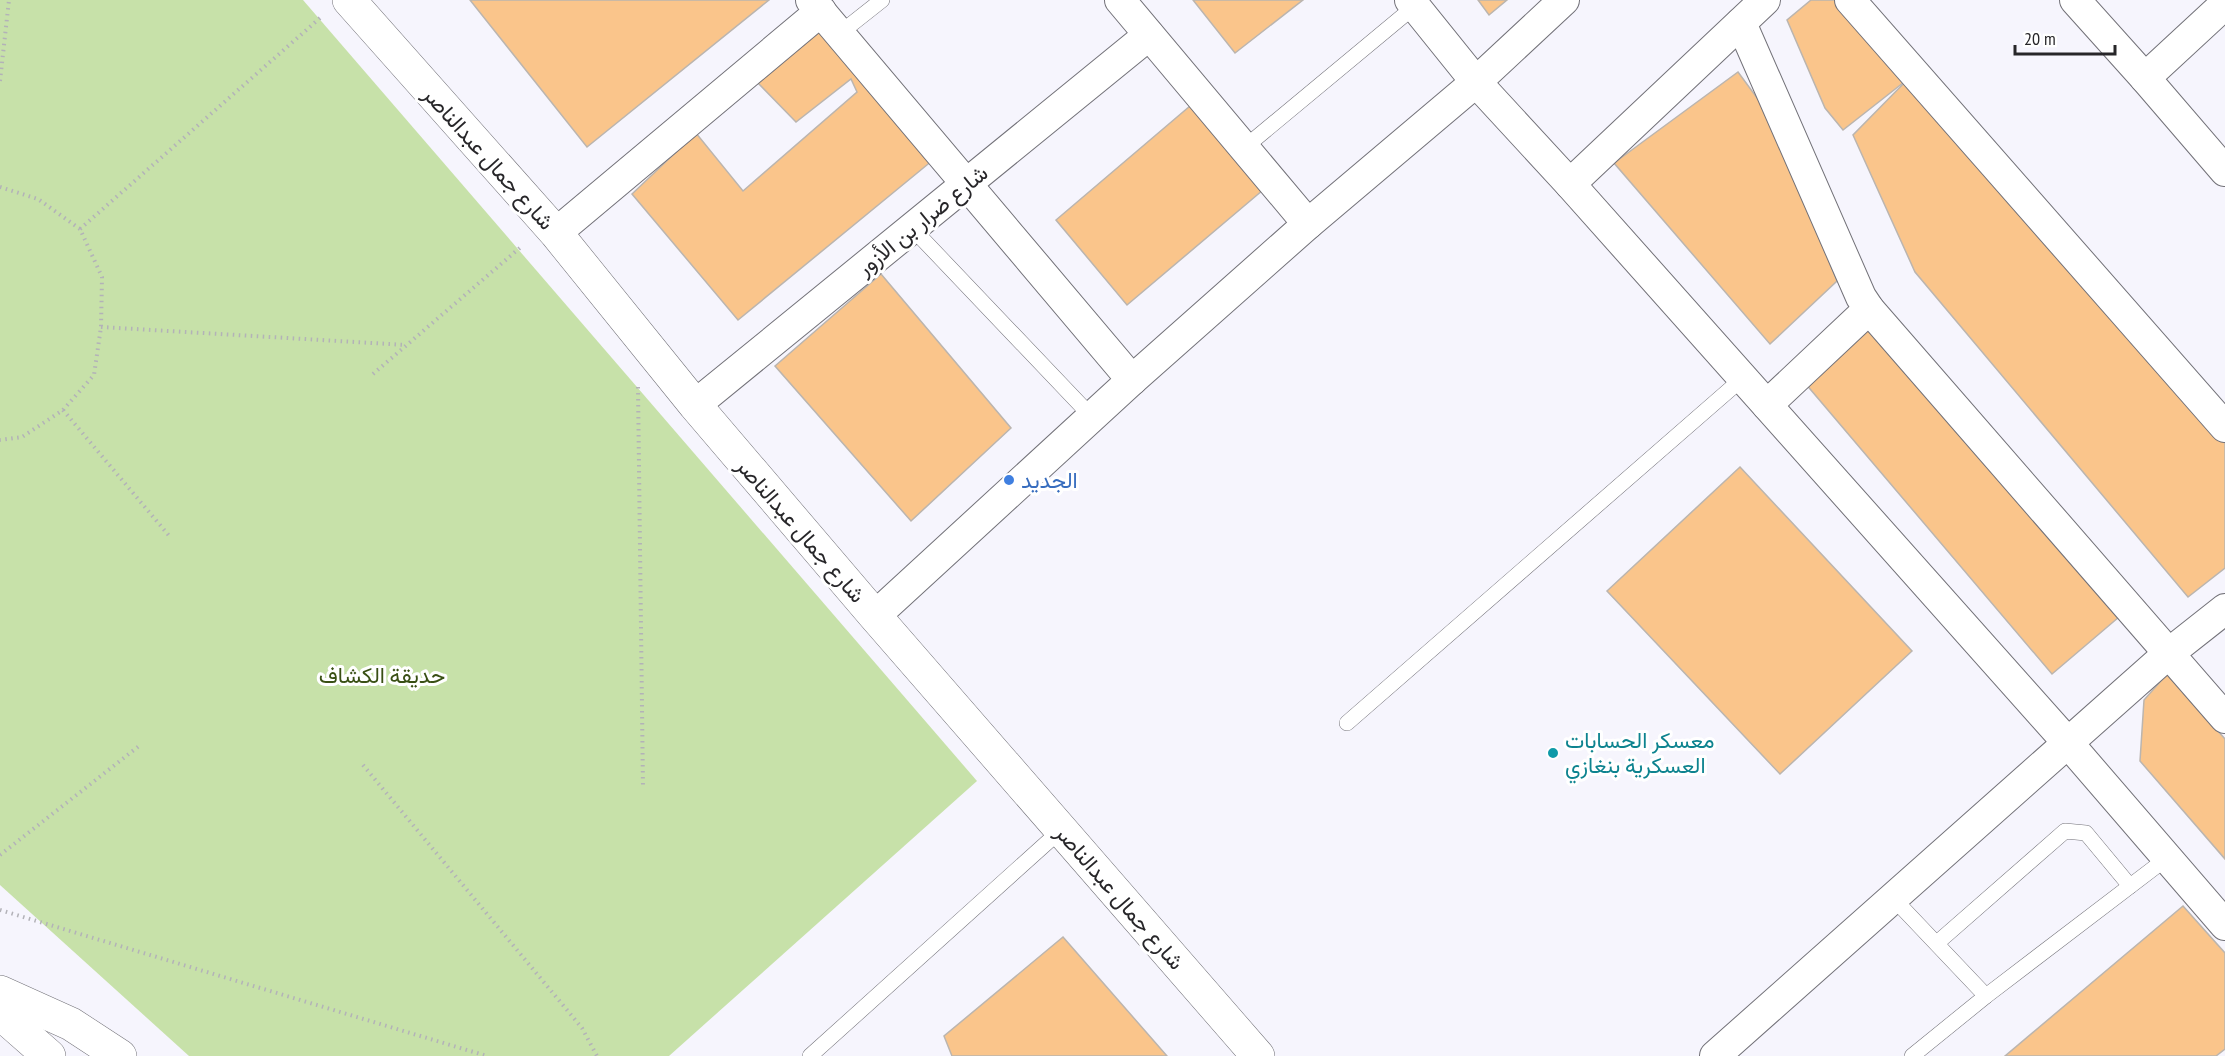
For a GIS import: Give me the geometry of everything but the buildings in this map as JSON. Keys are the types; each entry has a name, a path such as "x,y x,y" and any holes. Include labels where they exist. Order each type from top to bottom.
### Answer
{"main road":[{"name":"شارع جمال عبدالناصر","path":"336,8 552,229 695,405 875,616 1258,1056"},
{"path":"0,992 71,1024 120,1056"},
{"path":"0,1013 49,1056"}],"street":[{"path":"1120,0 1308,224"},
{"path":"875,616 1132,380 1308,224 1476,82 1564,0"},
{"path":"1570,184 1765,0"},
{"path":"1850,0 2225,427"},
{"path":"2075,0 2225,171"},
{"path":"1413,3 1476,82 1570,184 2068,743 2225,925"},
{"path":"2145,78 2225,4"},
{"path":"552,229 816,5 1132,380"},
{"path":"1741,23 1861,297 1869,309 2225,718"},
{"name":"شارع ضرار بن الأزور","path":"695,405 1149,35"},
{"path":"1767,405 1869,309"},
{"path":"1714,1056 2168,654 2225,609"}],"lane":[{"path":"839,34 882,0"},
{"path":"1244,148 1413,3"},
{"path":"912,228 1092,417"},
{"path":"1347,723 1743,378"},
{"path":"810,1056 1061,830"},
{"path":"1937,943 2065,831 2086,833 2130,886"},
{"path":"1912,1056 1986,996 2167,858"},
{"path":"1893,898 1986,996"}],"path":[{"path":"0,81 9,0"},
{"path":"80,229 336,8"},
{"path":"0,187 38,199 80,229 102,277 101,327 94,375 63,411 21,437 0,440"},
{"path":"373,374 552,229"},
{"path":"101,327 406,345"},
{"path":"637,334 643,788"},
{"path":"63,411 171,538"},
{"path":"0,855 139,746"},
{"path":"363,765 582,1028 597,1056"},
{"path":"0,909 487,1056"}],"green space":[{"name":"حديقة الكشاف","path":"0,0 303,0 977,781 669,1056 189,1056 0,885"}],"place":[{"name":"الجديد","path":"1009,480"},
{"name":"معسكر الحسابات العسكرية بنغازي","path":"1553,753"}]}
